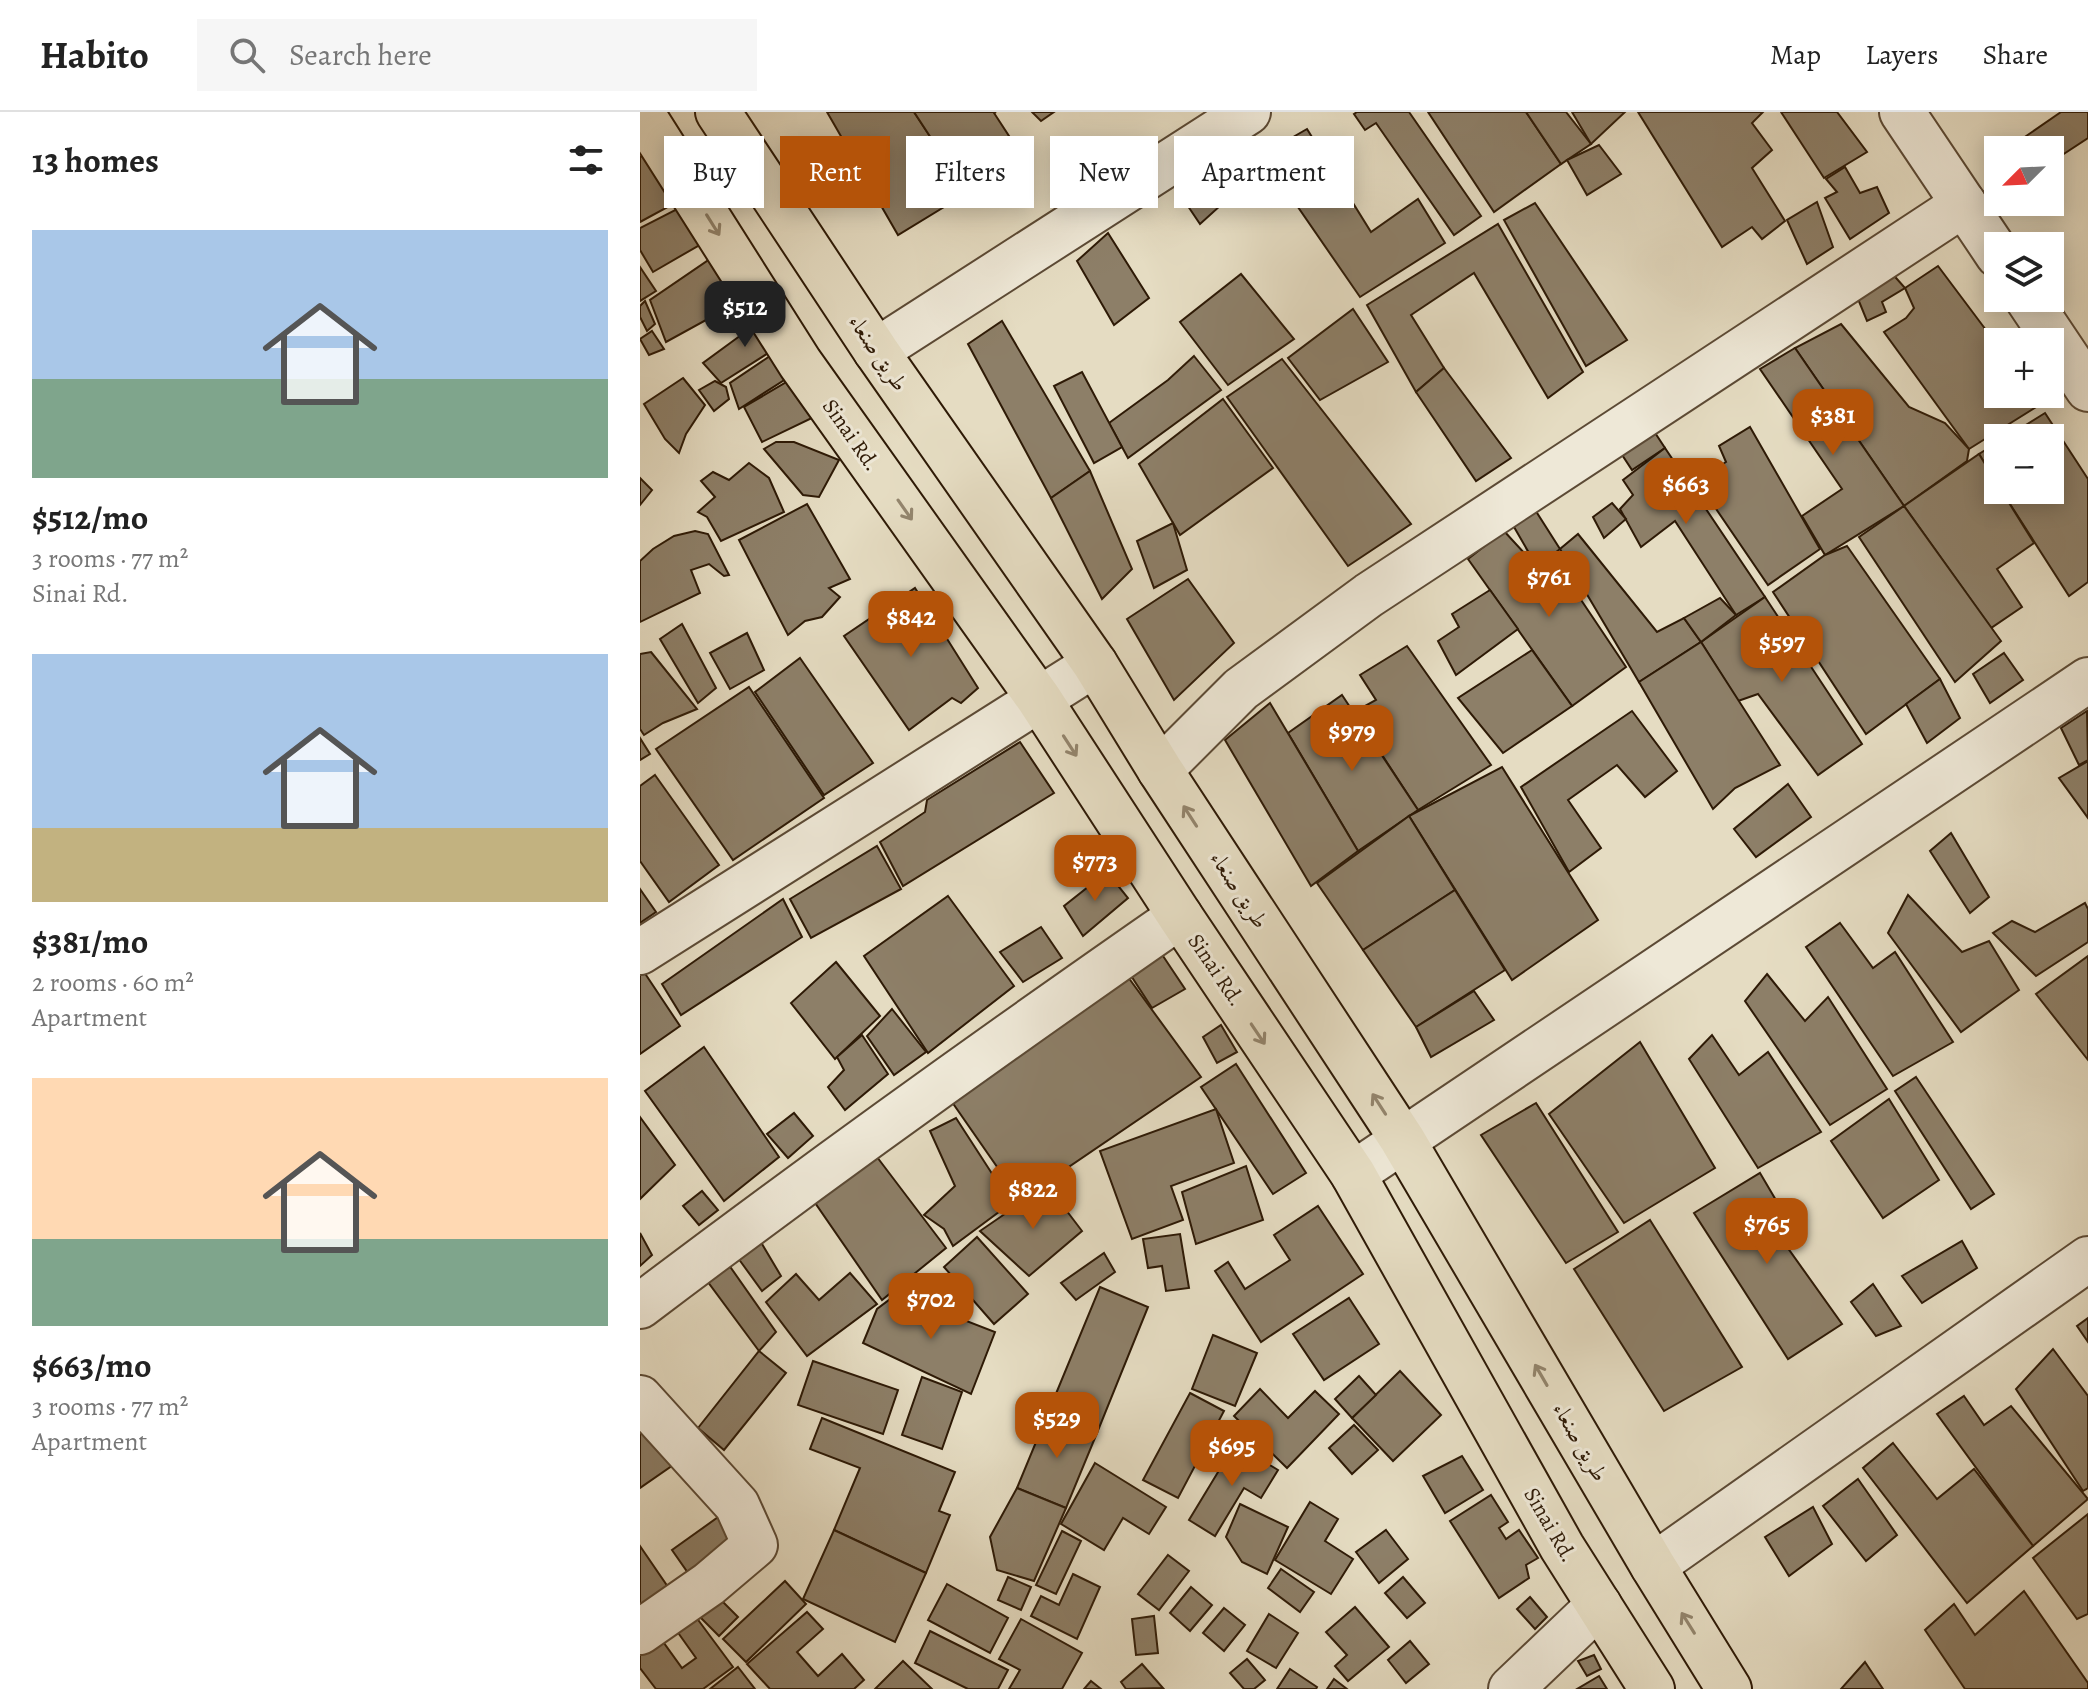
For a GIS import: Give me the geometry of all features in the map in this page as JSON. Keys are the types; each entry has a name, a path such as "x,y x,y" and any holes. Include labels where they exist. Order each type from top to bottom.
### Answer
{"main road":[{"name":"Sinai Rd.","path":"641,112 800,363 1039,699 1353,1174 1562,1547 1652,1689"},
{"name":"طريق صنعاء","path":"718,112 876,351 1095,664 1160,770 1402,1139 1653,1566 1729,1689"}],"street":[{"path":"876,351 1248,112"},
{"path":"1902,112 1984,234"},
{"path":"1160,770 1241,689 1369,595 1964,204"},
{"path":"2036,312 2088,389"},
{"path":"640,952 1095,664"},
{"path":"1353,1174 2088,680"},
{"path":"640,1306 977,1056 1180,916"},
{"path":"1653,1566 2088,1259"},
{"path":"640,1398 737,1505 755,1545 709,1584 640,1632"},
{"path":"1511,1689 1599,1605"}],"building":[{"path":"827,112 914,112 930,136 906,136 906,208 942,208 898,235 882,208 890,208 890,136 841,136"},
{"path":"914,112 996,112 1009,136 930,136"},
{"path":"1032,112 1054,112 1041,121"},
{"path":"1409,112 1481,216 1454,235 1376,123 1365,130 1354,114"},
{"path":"1428,112 1526,112 1561,164 1494,212"},
{"path":"1526,112 1566,112 1591,144 1561,164"},
{"path":"1572,112 1625,112 1591,144"},
{"path":"1638,112 1763,112 1752,123 1772,150 1752,168 1785,221 1762,239 1752,227 1722,247"},
{"path":"1781,112 1837,112 1867,152 1824,178"},
{"path":"2061,112 2088,112 2088,138 2064,154 2064,136 2026,136"},
{"path":"1307,129 1311,136 1295,136"},
{"path":"1599,145 1621,174 1587,195 1567,160"},
{"path":"644,155 664,183 666,208 640,222 640,157"},
{"path":"1845,167 1860,193 1877,187 1889,213 1850,239 1825,198 1837,192 1826,179"},
{"path":"1174,169 1174,185 1167,175"},
{"path":"1418,199 1445,243 1360,297 1299,208 1354,208 1354,205 1371,232"},
{"path":"1817,202 1833,247 1807,264 1787,220"},
{"path":"1535,203 1627,340 1586,366 1504,220"},
{"path":"684,208 703,243 653,272 640,250 640,228"},
{"path":"1189,208 1218,208 1200,224"},
{"path":"1498,224 1583,372 1548,398 1474,273 1411,315 1444,368 1416,392 1367,305"},
{"path":"1108,233 1149,298 1114,325 1077,261"},
{"path":"710,259 739,302 666,342 650,300"},
{"path":"1938,266 1984,328 1984,408 2035,408 2009,424 1984,424 1984,440 1969,449 1884,332 1906,318 1914,308 1905,288"},
{"path":"640,267 656,291 640,301"},
{"path":"1889,270 1905,288 1882,302 1886,312 1867,321 1856,294"},
{"path":"1241,274 1294,339 1228,385 1180,322"},
{"path":"645,301 655,324 647,331 640,317 640,306"},
{"path":"1353,309 1388,362 1320,400 1288,358"},
{"path":"757,310 784,343 721,383 703,363 748,330 744,319"},
{"path":"1002,321 1090,471 1051,498 968,344"},
{"path":"1841,324 1909,407 1945,423 1969,449 1967,461 1904,506 1795,348"},
{"path":"652,331 664,349 649,355 640,339"},
{"path":"1795,348 1904,506 1825,555 1802,516 1842,489 1760,369"},
{"path":"773,354 789,377 739,409 730,383"},
{"path":"1194,356 1221,390 1128,458 1109,423 1168,380"},
{"path":"1282,359 1411,524 1348,566 1227,397"},
{"path":"1444,368 1511,458 1476,481 1416,392"},
{"path":"1082,372 1122,447 1094,463 1054,386"},
{"path":"795,377 816,416 762,442 744,407"},
{"path":"683,378 705,405 686,434 679,453 665,439 644,404"},
{"path":"715,381 726,387 729,399 714,411 699,390"},
{"path":"1223,399 1273,468 1180,535 1139,464"},
{"path":"2045,413 2052,424 2027,424"},
{"path":"1644,416 1665,448 1632,470 1613,441"},
{"path":"1750,427 1820,549 1768,585 1697,481 1726,462 1719,446"},
{"path":"776,442 794,442 839,460 819,497 803,495 764,449"},
{"path":"2064,442 2088,479 2088,582 2069,596 2010,504 2064,504"},
{"path":"1665,448 1765,597 1736,615 1675,521 1641,547 1620,509 1633,495 1623,480"},
{"path":"1979,454 1984,462 1984,504 2010,504 2034,543 1997,569 2022,607 1991,628 1904,506"},
{"path":"749,463 769,478 784,512 721,541 707,517 698,512 715,497 701,481 713,472 729,480"},
{"path":"1090,471 1132,569 1102,599 1051,498"},
{"path":"640,478 652,490 640,505"},
{"path":"1612,503 1626,519 1604,538 1593,517"},
{"path":"807,504 850,579 829,588 840,597 822,617 805,621 788,635 739,540"},
{"path":"1532,505 1560,549 1537,567 1510,520"},
{"path":"1904,506 2001,641 1955,682 1859,537"},
{"path":"1173,523 1187,570 1154,588 1137,541"},
{"path":"695,531 708,534 729,575 724,576 709,564 691,570 700,593 640,622 640,561 674,536"},
{"path":"1504,531 1537,567 1533,577 1545,585 1561,570 1626,667 1572,706 1468,559"},
{"path":"1578,534 1657,632 1684,618 1701,642 1639,682 1560,549"},
{"path":"1847,546 1940,679 1866,734 1773,592 1825,555"},
{"path":"1188,579 1234,643 1174,700 1127,619"},
{"path":"915,588 978,688 961,703 952,698 909,730 844,636"},
{"path":"1490,590 1518,629 1456,675 1438,641 1459,627 1452,614"},
{"path":"1765,597 1862,744 1818,775 1758,694 1738,701 1701,642"},
{"path":"1720,598 1736,615 1701,642 1684,618"},
{"path":"682,624 716,688 698,703 660,639"},
{"path":"747,633 764,670 730,689 710,653"},
{"path":"1701,642 1780,765 1735,788 1713,809 1639,682"},
{"path":"1407,646 1491,765 1418,810 1354,712 1376,700 1360,675"},
{"path":"1532,650 1572,706 1503,753 1458,698"},
{"path":"651,652 697,709 663,723 644,735 640,729 640,654"},
{"path":"2004,653 2023,680 1990,703 1973,674"},
{"path":"800,658 873,763 824,795 755,692"},
{"path":"1940,679 1960,718 1927,743 1906,704"},
{"path":"749,687 824,798 733,860 656,749"},
{"path":"1342,695 1418,810 1358,851 1288,733"},
{"path":"1270,703 1358,851 1311,886 1225,740"},
{"path":"1632,711 1677,771 1645,797 1617,765 1568,800 1601,848 1569,872 1521,787"},
{"path":"2087,711 2088,760 2079,765 2061,728"},
{"path":"640,738 650,754 640,760"},
{"path":"1020,742 1054,793 903,886 880,842 925,812 927,800"},
{"path":"2088,761 2088,818 2059,778"},
{"path":"1502,767 1598,920 1512,980 1409,816"},
{"path":"655,775 719,865 669,902 640,861 640,786"},
{"path":"1788,784 1811,817 1756,857 1734,829"},
{"path":"1409,816 1455,890 1363,950 1317,883"},
{"path":"1951,833 1989,897 1970,913 1930,851"},
{"path":"877,846 901,889 811,938 790,899"},
{"path":"1107,872 1128,898 1083,936 1064,906"},
{"path":"640,889 656,912 640,923"},
{"path":"1455,890 1505,970 1416,1027 1363,950"},
{"path":"1908,895 1962,952 1989,941 2019,990 1961,1032 1888,933"},
{"path":"948,896 1014,986 928,1053 864,956"},
{"path":"783,899 802,937 681,1015 662,984"},
{"path":"2085,903 2088,909 2088,942 2036,976 1993,933 2012,921 2035,932"},
{"path":"1840,923 1873,968 1895,952 1953,1042 1893,1076 1806,947"},
{"path":"1041,927 1062,958 1023,982 1000,952"},
{"path":"1161,953 1185,989 1152,1008 1128,971"},
{"path":"2088,956 2088,1060 2036,994"},
{"path":"836,962 880,1016 835,1059 791,1003"},
{"path":"644,972 680,1026 640,1054 640,975"},
{"path":"1767,974 1805,1021 1828,997 1887,1089 1830,1125 1745,1001"},
{"path":"1128,977 1201,1077 1020,1200 952,1102"},
{"path":"1474,991 1494,1020 1431,1057 1416,1027"},
{"path":"892,1009 926,1052 894,1075 867,1036"},
{"path":"1221,1025 1237,1052 1217,1063 1203,1037"},
{"path":"862,1035 888,1074 845,1110 828,1087 844,1070 837,1057"},
{"path":"1712,1035 1739,1075 1768,1052 1821,1132 1758,1168 1689,1059"},
{"path":"1640,1042 1715,1168 1624,1223 1549,1114"},
{"path":"704,1047 779,1157 724,1201 645,1091"},
{"path":"1236,1064 1306,1173 1273,1194 1201,1087"},
{"path":"1916,1077 1994,1194 1971,1209 1895,1091"},
{"path":"1889,1099 1939,1180 1883,1218 1831,1141"},
{"path":"1536,1103 1618,1232 1566,1263 1481,1135"},
{"path":"1216,1109 1234,1163 1171,1186 1183,1220 1132,1239 1100,1151"},
{"path":"794,1113 813,1136 788,1158 767,1134"},
{"path":"640,1117 675,1165 640,1199"},
{"path":"956,1118 1011,1203 953,1246 944,1229 924,1215 955,1186 930,1131"},
{"path":"877,1157 946,1248 882,1300 809,1194"},
{"path":"1246,1166 1263,1220 1196,1244 1182,1192"},
{"path":"1760,1173 1780,1207 1770,1223 1842,1324 1788,1359 1694,1213"},
{"path":"1047,1185 1082,1231 1029,1276 980,1231"},
{"path":"702,1191 718,1210 699,1225 683,1206"},
{"path":"1318,1206 1363,1274 1261,1342 1215,1271 1228,1262 1245,1289 1290,1260 1274,1235"},
{"path":"1650,1220 1742,1367 1664,1411 1574,1269"},
{"path":"640,1233 652,1255 640,1266"},
{"path":"1180,1234 1189,1288 1166,1291 1162,1266 1148,1268 1143,1239"},
{"path":"977,1237 1028,1294 994,1324 944,1267"},
{"path":"759,1239 781,1276 762,1291 738,1258"},
{"path":"1962,1241 1977,1268 1922,1303 1902,1276"},
{"path":"1104,1253 1115,1272 1076,1300 1061,1283"},
{"path":"724,1258 776,1332 759,1351 705,1278"},
{"path":"850,1273 877,1304 807,1356 766,1302 796,1274 819,1300"},
{"path":"1873,1284 1901,1326 1876,1336 1851,1302"},
{"path":"1100,1287 1148,1307 1097,1433 1048,1413"},
{"path":"897,1294 995,1332 971,1394 863,1343 877,1309"},
{"path":"1349,1298 1379,1344 1324,1380 1293,1334"},
{"path":"2088,1318 2088,1342 2077,1326"},
{"path":"1213,1335 1257,1353 1235,1406 1192,1389"},
{"path":"2053,1349 2088,1396 2088,1488 2083,1491 2016,1389"},
{"path":"759,1351 786,1373 724,1450 698,1428"},
{"path":"813,1361 898,1390 883,1434 798,1405"},
{"path":"1400,1371 1441,1415 1393,1461 1352,1418"},
{"path":"1359,1376 1376,1395 1352,1418 1335,1399"},
{"path":"922,1377 962,1392 942,1449 902,1435"},
{"path":"1260,1389 1288,1418 1315,1391 1339,1414 1287,1468 1234,1416"},
{"path":"1190,1393 1224,1411 1178,1498 1143,1480"},
{"path":"1964,1396 1984,1425 2011,1406 2088,1499 2033,1546 1937,1414"},
{"path":"1048,1413 1097,1433 1066,1508 1017,1488"},
{"path":"640,1418 676,1463 640,1488"},
{"path":"822,1418 955,1472 939,1511 950,1515 926,1573 834,1530 860,1468 810,1449"},
{"path":"1354,1425 1378,1450 1352,1474 1329,1448"},
{"path":"1893,1443 1937,1499 1974,1469 2033,1546 1967,1603 1863,1468"},
{"path":"1235,1444 1278,1470 1261,1498 1244,1488 1215,1536 1189,1520"},
{"path":"1462,1456 1483,1490 1445,1513 1423,1476"},
{"path":"1095,1463 1166,1507 1149,1534 1123,1518 1104,1550 1061,1524"},
{"path":"1858,1479 1897,1535 1866,1561 1823,1506"},
{"path":"1017,1488 1066,1508 1034,1581 997,1570 990,1537"},
{"path":"1491,1495 1508,1522 1499,1528 1506,1539 1519,1530 1538,1558 1526,1565 1529,1578 1499,1598 1450,1521"},
{"path":"1310,1502 1338,1519 1325,1541 1353,1559 1331,1594 1275,1560"},
{"path":"1240,1504 1288,1527 1267,1574 1242,1562 1226,1537"},
{"path":"1813,1507 1832,1544 1789,1576 1765,1537"},
{"path":"728,1510 749,1540 693,1580 672,1550"},
{"path":"2088,1514 2088,1614 2077,1619 2033,1558"},
{"path":"834,1530 926,1573 895,1642 803,1599"},
{"path":"1386,1530 1408,1559 1379,1583 1356,1552"},
{"path":"1062,1531 1081,1541 1056,1594 1036,1585"},
{"path":"640,1546 668,1587 640,1605"},
{"path":"1168,1555 1189,1571 1159,1610 1138,1594"},
{"path":"1281,1569 1314,1592 1300,1612 1268,1588"},
{"path":"1073,1574 1100,1587 1077,1639 1031,1616 1041,1596 1059,1605"},
{"path":"1008,1577 1031,1587 1021,1610 998,1600"},
{"path":"1403,1577 1425,1603 1407,1618 1385,1593"},
{"path":"785,1581 806,1604 746,1662 723,1639"},
{"path":"947,1584 1008,1618 990,1653 928,1620"},
{"path":"1191,1587 1212,1605 1190,1631 1170,1613"},
{"path":"2024,1591 2088,1683 2088,1689 1965,1689 1925,1630 1954,1604 1975,1635"},
{"path":"716,1595 738,1617 719,1636 697,1614"},
{"path":"1530,1597 1547,1617 1535,1629 1517,1609"},
{"path":"1355,1607 1389,1647 1348,1681 1335,1666 1347,1655 1326,1632"},
{"path":"1224,1608 1245,1625 1224,1651 1203,1633"},
{"path":"807,1612 823,1629 797,1652 818,1676 842,1654 864,1680 854,1689 770,1689 747,1664"},
{"path":"693,1613 733,1667 703,1689 656,1689 640,1668 640,1654 661,1639 682,1668 696,1658 674,1627"},
{"path":"1269,1614 1298,1633 1276,1668 1247,1651"},
{"path":"1154,1616 1158,1653 1136,1655 1132,1619"},
{"path":"1021,1619 1082,1653 1062,1689 1009,1689 1020,1670 999,1659"},
{"path":"930,1631 1008,1670 998,1689 968,1689 915,1663"},
{"path":"1410,1641 1429,1664 1406,1683 1388,1660"},
{"path":"1594,1655 1601,1669 1587,1676 1578,1661"},
{"path":"1247,1659 1265,1680 1254,1689 1244,1689 1230,1673"},
{"path":"903,1661 932,1689 875,1689"},
{"path":"1865,1662 1883,1689 1841,1689"},
{"path":"1142,1664 1163,1688 1126,1689 1121,1682"},
{"path":"738,1667 755,1689 710,1689"},
{"path":"1290,1669 1317,1687 1316,1689 1277,1689"},
{"path":"1599,1676 1607,1689 1577,1689"},
{"path":"1334,1679 1347,1689 1327,1689"},
{"path":"1091,1681 1101,1689 1084,1689"}]}
